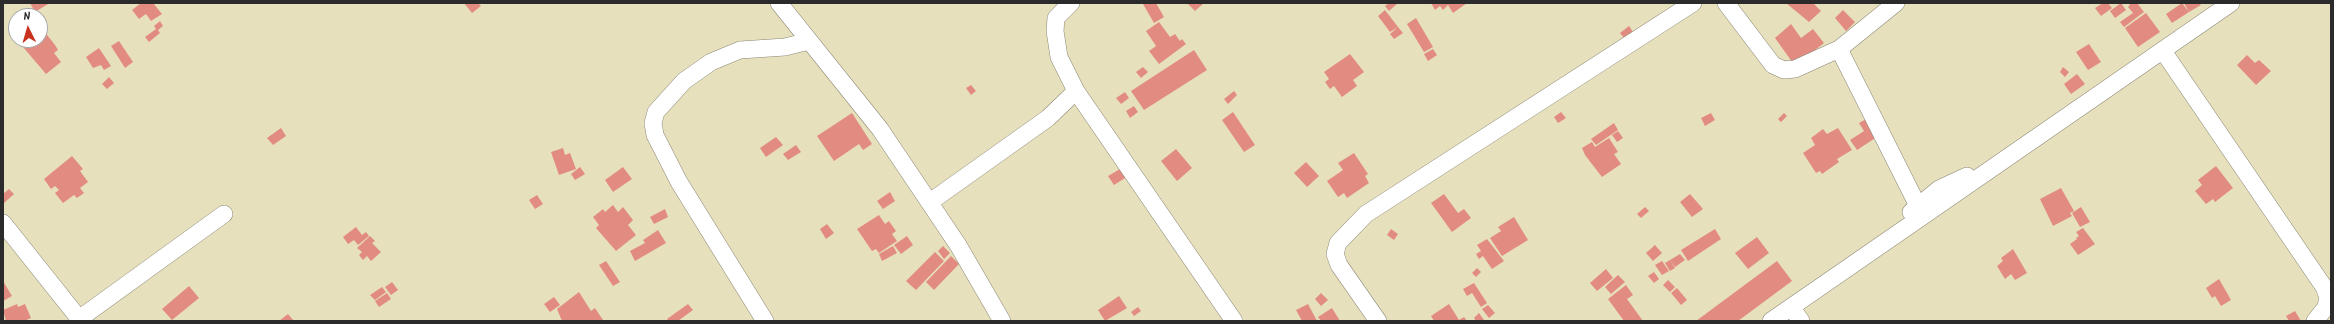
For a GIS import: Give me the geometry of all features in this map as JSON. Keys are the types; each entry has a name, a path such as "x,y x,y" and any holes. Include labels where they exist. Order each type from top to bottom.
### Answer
{"street":[{"path":"779,3 848,87 880,129 958,244 1002,321"},
{"path":"1071,3 1056,18 1055,30 1059,57 1076,91 1234,321"},
{"path":"1378,321 1340,265 1335,254 1338,243 1366,214 1693,3"},
{"path":"1726,3 1773,65 1784,70 1795,68 1839,49 1896,3"},
{"path":"1771,321 2231,3"},
{"path":"765,321 679,182 655,135 653,123 656,112 684,81 711,62 740,50 785,47 809,41"},
{"path":"1839,49 1918,206"},
{"path":"2163,50 2324,287 2328,297 2329,306 2315,321"},
{"path":"930,202 1048,118 1076,91"},
{"path":"1886,241 1918,206 1939,189 1968,175 1987,172"},
{"path":"3,223 80,320 224,214"},
{"path":"1792,307 1802,321"}],"building":[{"path":"30,3 48,4 42,8 33,8"},
{"path":"141,3 153,3 162,14 151,21 146,14 139,19 132,10"},
{"path":"464,3 478,3 481,6 472,13"},
{"path":"1156,3 1164,17 1154,23 1143,4"},
{"path":"1187,3 1204,3 1195,11"},
{"path":"1389,3 1398,3 1389,11 1385,6"},
{"path":"1431,3 1467,3 1453,13 1448,5 1443,10 1440,6 1435,10"},
{"path":"1786,3 1813,3 1821,11 1809,22"},
{"path":"2103,3 2108,3 2112,8 2101,16 2095,8"},
{"path":"2121,3 2126,10 2115,18 2110,11"},
{"path":"2128,3 2137,3 2144,12 2124,27 2120,22 2133,13 2128,7 2130,5"},
{"path":"2182,3 2189,12 2172,23 2166,14"},
{"path":"2184,3 2199,3 2201,5 2189,12"},
{"path":"1385,10 1398,27 1390,32 1378,16"},
{"path":"1843,10 1855,22 1846,31 1835,18"},
{"path":"2146,13 2160,32 2138,47 2125,28"},
{"path":"1416,18 1433,47 1424,52 1407,24"},
{"path":"160,21 163,26 158,30 160,33 149,42 145,37 156,29 154,26"},
{"path":"1159,22 1170,37 1175,34 1180,41 1182,39 1186,44 1159,64 1149,51 1156,46 1146,31"},
{"path":"1791,24 1801,38 1813,29 1824,43 1795,66 1775,38"},
{"path":"1629,26 1633,32 1625,39 1620,33"},
{"path":"1398,27 1403,33 1394,39 1390,34"},
{"path":"48,36 58,50 54,53 61,62 46,74 24,48 48,48"},
{"path":"119,41 133,62 125,68 111,46"},
{"path":"2089,44 2101,62 2088,70 2076,52"},
{"path":"99,48 111,66 104,70 101,65 93,68 86,57"},
{"path":"1433,49 1437,55 1428,61 1424,54"},
{"path":"1194,50 1207,70 1144,110 1131,91"},
{"path":"1350,54 1364,72 1353,80 1357,86 1342,97 1334,86 1330,89 1325,82 1329,79 1324,72"},
{"path":"2247,55 2255,63 2259,60 2271,71 2256,85 2237,65"},
{"path":"1143,67 1148,72 1141,78 1136,72"},
{"path":"2063,67 2069,72 2065,77 2060,72"},
{"path":"2077,74 2085,84 2071,94 2064,84"},
{"path":"109,77 114,83 107,89 102,84"},
{"path":"971,85 976,91 971,95 966,88"},
{"path":"1234,91 1237,95 1228,104 1224,99"},
{"path":"1125,92 1129,98 1121,104 1116,98"},
{"path":"1134,106 1138,112 1130,118 1126,111"},
{"path":"1233,112 1255,145 1244,152 1222,120"},
{"path":"1561,112 1566,118 1558,123 1554,117"},
{"path":"852,113 872,144 863,150 859,144 834,161 817,136"},
{"path":"1711,113 1715,120 1705,126 1701,118"},
{"path":"1784,113 1787,116 1781,122 1778,119"},
{"path":"1868,118 1880,135 1857,150 1850,140 1864,131 1859,123"},
{"path":"1614,123 1618,130 1596,145 1591,139"},
{"path":"281,128 286,136 273,145 267,138"},
{"path":"1838,128 1852,150 1837,159 1839,162 1822,174 1820,171 1816,173 1803,153 1815,145 1811,138 1823,129 1827,134"},
{"path":"1618,131 1623,138 1617,142 1612,135"},
{"path":"776,137 783,145 766,157 760,148"},
{"path":"1609,138 1618,152 1614,154 1621,164 1602,177 1585,155 1582,148 1592,142 1595,147"},
{"path":"796,145 801,152 788,160 783,154"},
{"path":"563,148 565,155 570,153 576,169 559,175 551,152"},
{"path":"1176,149 1192,168 1177,181 1161,161"},
{"path":"1354,153 1368,174 1365,176 1369,183 1347,198 1344,193 1338,197 1327,181 1343,170 1338,163"},
{"path":"72,156 83,169 80,171 88,182 80,188 84,193 77,198 74,195 63,203 55,193 59,190 55,186 51,189 44,179"},
{"path":"1306,162 1319,176 1307,187 1294,173"},
{"path":"2216,166 2233,188 2215,202 2213,199 2206,204 2195,191 2202,185 2198,180"},
{"path":"580,167 585,174 575,180 571,174"},
{"path":"623,167 632,179 613,192 605,180"},
{"path":"1120,169 1125,178 1114,185 1108,176"},
{"path":"2061,188 2074,211 2070,213 2072,216 2053,226 2040,199"},
{"path":"9,189 14,194 3,204 3,194"},
{"path":"890,192 895,201 883,209 877,201"},
{"path":"1444,194 1458,213 1464,209 1471,218 1452,232 1431,203"},
{"path":"1690,194 1703,209 1692,217 1680,202"},
{"path":"537,195 543,204 535,209 529,200"},
{"path":"613,205 618,212 623,207 633,220 628,225 636,235 616,251 596,228 599,225 593,217 603,209 605,212"},
{"path":"1645,207 1649,211 1641,218 1637,214"},
{"path":"2081,207 2090,222 2080,227 2072,213"},
{"path":"665,209 668,217 654,224 650,217"},
{"path":"879,215 885,224 889,221 896,231 892,234 897,241 879,253 876,249 872,251 857,229"},
{"path":"1514,217 1528,240 1502,256 1490,238 1501,231 1498,227"},
{"path":"827,224 834,233 826,239 820,229"},
{"path":"356,227 362,235 366,232 369,236 358,245 354,240 348,244 343,237"},
{"path":"2083,228 2095,244 2078,255 2070,244 2079,236 2076,232"},
{"path":"1391,229 1398,234 1394,240 1387,235"},
{"path":"1715,229 1721,239 1688,261 1681,250"},
{"path":"658,230 666,243 635,261 630,251 645,243 643,240"},
{"path":"370,236 375,241 372,243 381,252 371,261 367,256 363,260 359,255 362,252 357,248"},
{"path":"907,236 913,245 901,254 894,245"},
{"path":"1757,237 1769,253 1748,269 1735,253"},
{"path":"1487,239 1504,261 1492,269 1483,256 1479,259 1476,254 1481,251 1477,245"},
{"path":"1655,245 1662,253 1653,261 1646,253"},
{"path":"893,246 897,253 882,261 879,254"},
{"path":"943,246 950,253 944,259 938,251"},
{"path":"2013,249 2027,273 2015,280 2011,274 2005,279 1997,266 2003,261 2001,258"},
{"path":"935,252 944,261 916,290 906,281"},
{"path":"1680,254 1685,260 1675,267 1670,260"},
{"path":"951,256 959,264 934,290 926,282"},
{"path":"1670,260 1675,268 1670,271 1665,263"},
{"path":"606,261 620,282 613,286 599,265"},
{"path":"1662,261 1669,271 1662,275 1655,265"},
{"path":"1777,261 1792,281 1738,321 1696,321"},
{"path":"1477,268 1481,272 1476,277 1472,273"},
{"path":"1606,269 1613,278 1597,291 1590,283"},
{"path":"1654,272 1659,279 1654,283 1648,276"},
{"path":"1618,275 1625,282 1611,294 1605,287"},
{"path":"2219,279 2231,300 2221,306 2215,296 2212,298 2206,288"},
{"path":"1668,280 1675,287 1670,292 1663,285"},
{"path":"3,281 12,296 3,301"},
{"path":"392,282 398,290 391,295 385,287"},
{"path":"1474,283 1487,303 1481,307 1472,293 1467,296 1463,289"},
{"path":"1626,285 1633,295 1627,299 1643,321 1624,321 1608,299"},
{"path":"189,286 199,298 172,320 162,309"},
{"path":"382,287 386,292 375,300 370,295"},
{"path":"1677,288 1687,300 1681,305 1671,293"},
{"path":"579,292 591,311 595,308 603,320 562,321 557,309"},
{"path":"387,293 391,299 379,307 375,301"},
{"path":"1321,293 1328,300 1321,306 1315,299"},
{"path":"1119,296 1127,308 1105,321 1098,310"},
{"path":"554,297 560,305 550,312 544,304"},
{"path":"17,304 18,307 25,304 31,318 24,321 6,321 3,310"},
{"path":"688,304 693,310 678,321 668,321 667,319"},
{"path":"1308,304 1317,321 1302,321 1296,310"},
{"path":"1449,304 1459,320 1464,317 1467,321 1434,321 1431,316"},
{"path":"1488,305 1495,313 1489,318 1482,309"},
{"path":"1138,307 1141,311 1134,316 1131,312"},
{"path":"1332,308 1340,321 1321,321 1318,317"},
{"path":"2295,311 2301,321 2289,321 2286,316"},
{"path":"1479,313 1484,320 1483,321 1476,321 1474,318"},
{"path":"288,314 294,321 279,321"}]}
